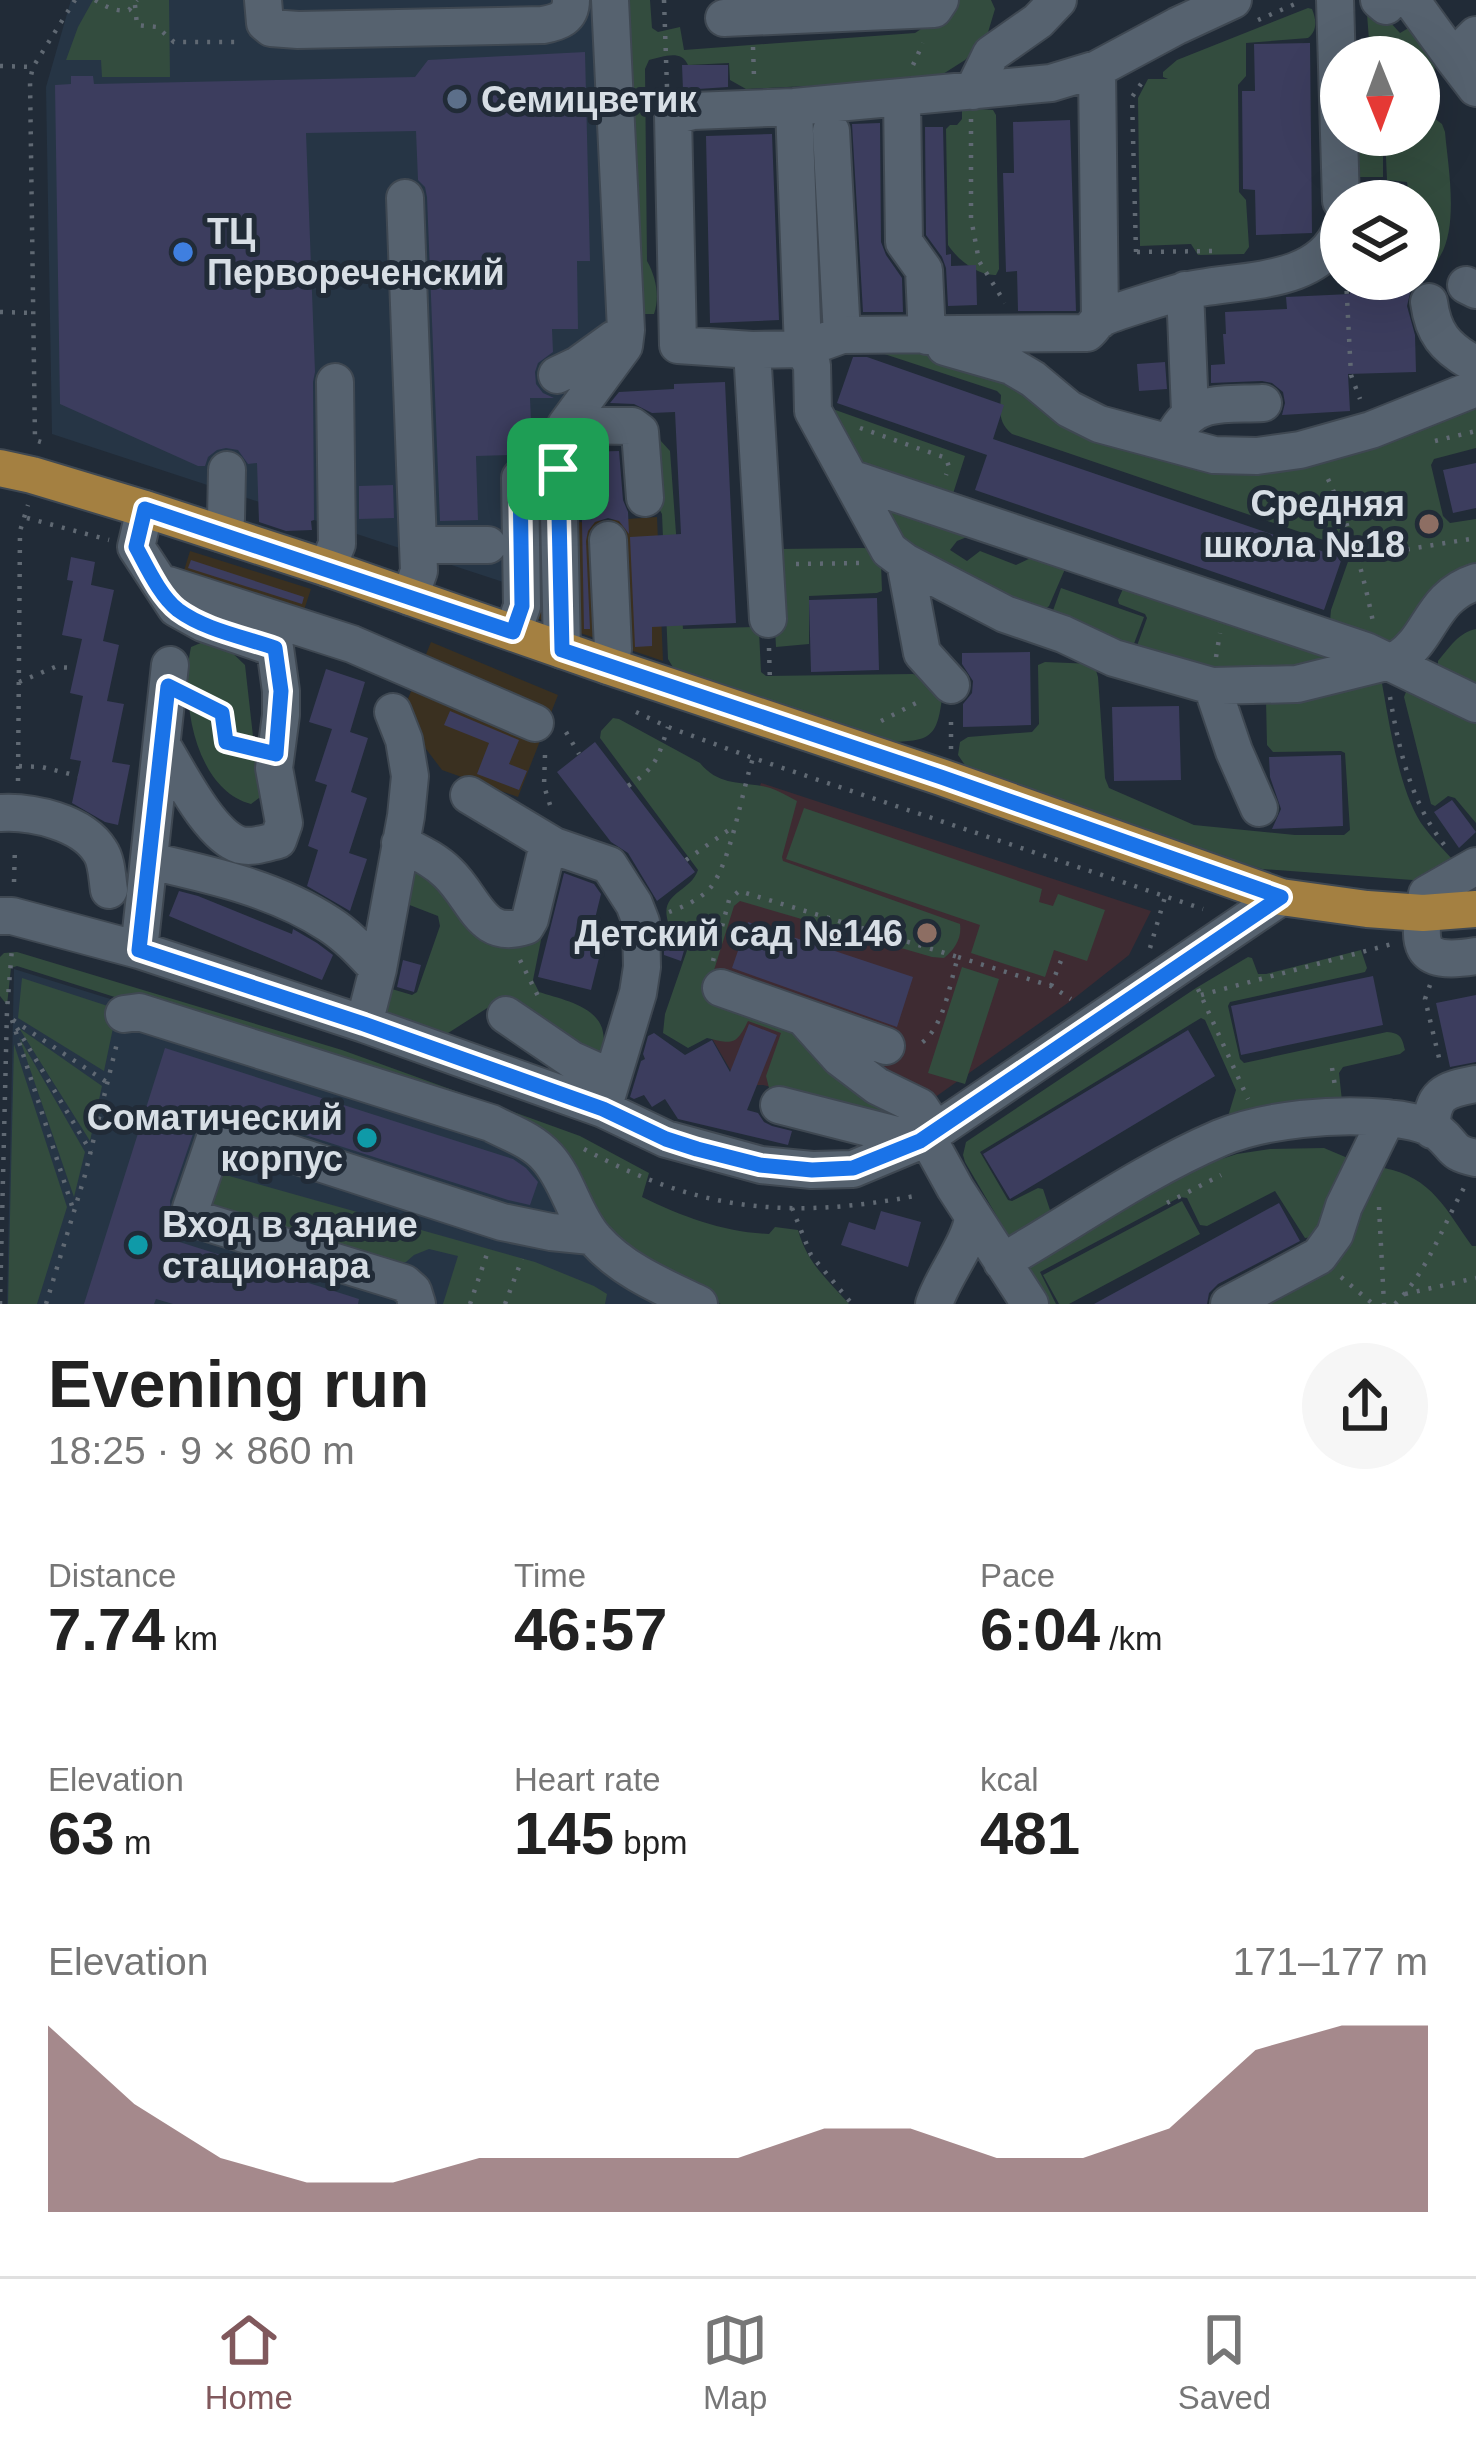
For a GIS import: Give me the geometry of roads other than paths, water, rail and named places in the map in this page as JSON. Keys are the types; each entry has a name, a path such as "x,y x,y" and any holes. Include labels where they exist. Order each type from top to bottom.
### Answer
{"main road":[{"path":"29,464 145,509 941,777 1281,897 1367,909 1426,936 1476,909"}],"street":[{"path":"262,0 265,23 298,30 543,25 566,16 571,0"},
{"path":"562,650 558,469 566,425 624,346 626,330 610,0"},
{"path":"973,91 991,54 1038,21 1058,0"},
{"path":"1335,0 1349,180"},
{"path":"1400,1 1465,46 1476,88"},
{"path":"724,18 937,4"},
{"path":"1240,13 1177,26 1097,70 1051,83 673,116 678,345 803,349 842,335 1087,333 1100,320 1184,290 1272,278 1320,261"},
{"path":"1097,70 1100,320"},
{"path":"902,98 904,242 923,270 927,336 938,345 1011,366 1069,410 1099,424 1214,455 1257,456 1300,450 1371,430 1472,374 1440,338 1429,302"},
{"path":"794,107 803,349 812,365 813,411 890,550 904,562 1004,614 1114,658 1212,686 1298,684 1375,656 1398,659 1410,652 1437,609 1461,587 1476,582"},
{"path":"832,131 842,335"},
{"path":"405,198 418,544 418,571 410,597"},
{"path":"1184,290 1190,412"},
{"path":"557,375 626,330"},
{"path":"752,350 768,629"},
{"path":"327,568 337,544 335,382"},
{"path":"1173,445 1190,412 1263,403"},
{"path":"566,425 632,426 640,432 645,498"},
{"path":"513,632 522,606 520,478 529,466 558,469"},
{"path":"220,532 226,519 227,470"},
{"path":"850,478 1375,656 1476,704"},
{"path":"145,509 136,547 176,608 203,623 308,654 377,635 407,647"},
{"path":"608,540 613,649 608,666"},
{"path":"418,544 488,545"},
{"path":"904,562 922,653 951,686"},
{"path":"157,581 352,644 549,733"},
{"path":"163,747 219,833 240,845 278,840 284,823 274,768 281,691 275,648"},
{"path":"139,950 169,675"},
{"path":"1212,686 1258,808"},
{"path":"364,1024 379,969 410,776 393,712"},
{"path":"469,795 570,840 609,865 634,904 641,922 642,967 652,998 608,1094"},
{"path":"9,812 37,813 95,844 103,854 109,890"},
{"path":"400,843 436,861 484,919 509,932 526,926 530,919 545,857 570,840"},
{"path":"150,861 232,880 296,907 328,923 379,969"},
{"path":"1476,866 1427,894 1426,936 1456,959 1476,956"},
{"path":"506,1016 572,1060 666,1139 760,1165 853,1168 928,1136 1281,897"},
{"path":"6,916 139,950 364,1024 608,1094"},
{"path":"721,988 886,1046"},
{"path":"124,1014 139,1012 490,1123 535,1145 551,1161 591,1235 614,1258 699,1304"},
{"path":"805,1019 840,1058 878,1086 920,1107 928,1136 1030,1304"},
{"path":"1432,1130 1434,1104 1440,1096 1476,1084"},
{"path":"779,1105 928,1136"},
{"path":"1002,1262 1113,1193 1222,1137 1260,1126 1342,1117 1387,1118 1421,1124 1439,1133 1451,1149 1476,1158"},
{"path":"1228,1304 1319,1256 1335,1234 1344,1205 1387,1118"},
{"path":"417,1304 404,1283 195,1219 191,1208 214,1141 233,1135 514,1235 591,1235"},
{"path":"934,1304 973,1227 974,1216"}],"place":[{"name":"Семицветик","path":"457,99"},
{"name":"ТЦ Первореченский","path":"183,252"},
{"name":"Средняя школа №18","path":"1429,524"},
{"name":"Детский сад №146","path":"927,933"},
{"name":"Соматический корпус","path":"367,1138"},
{"name":"Вход в здание стационара","path":"138,1245"}]}
